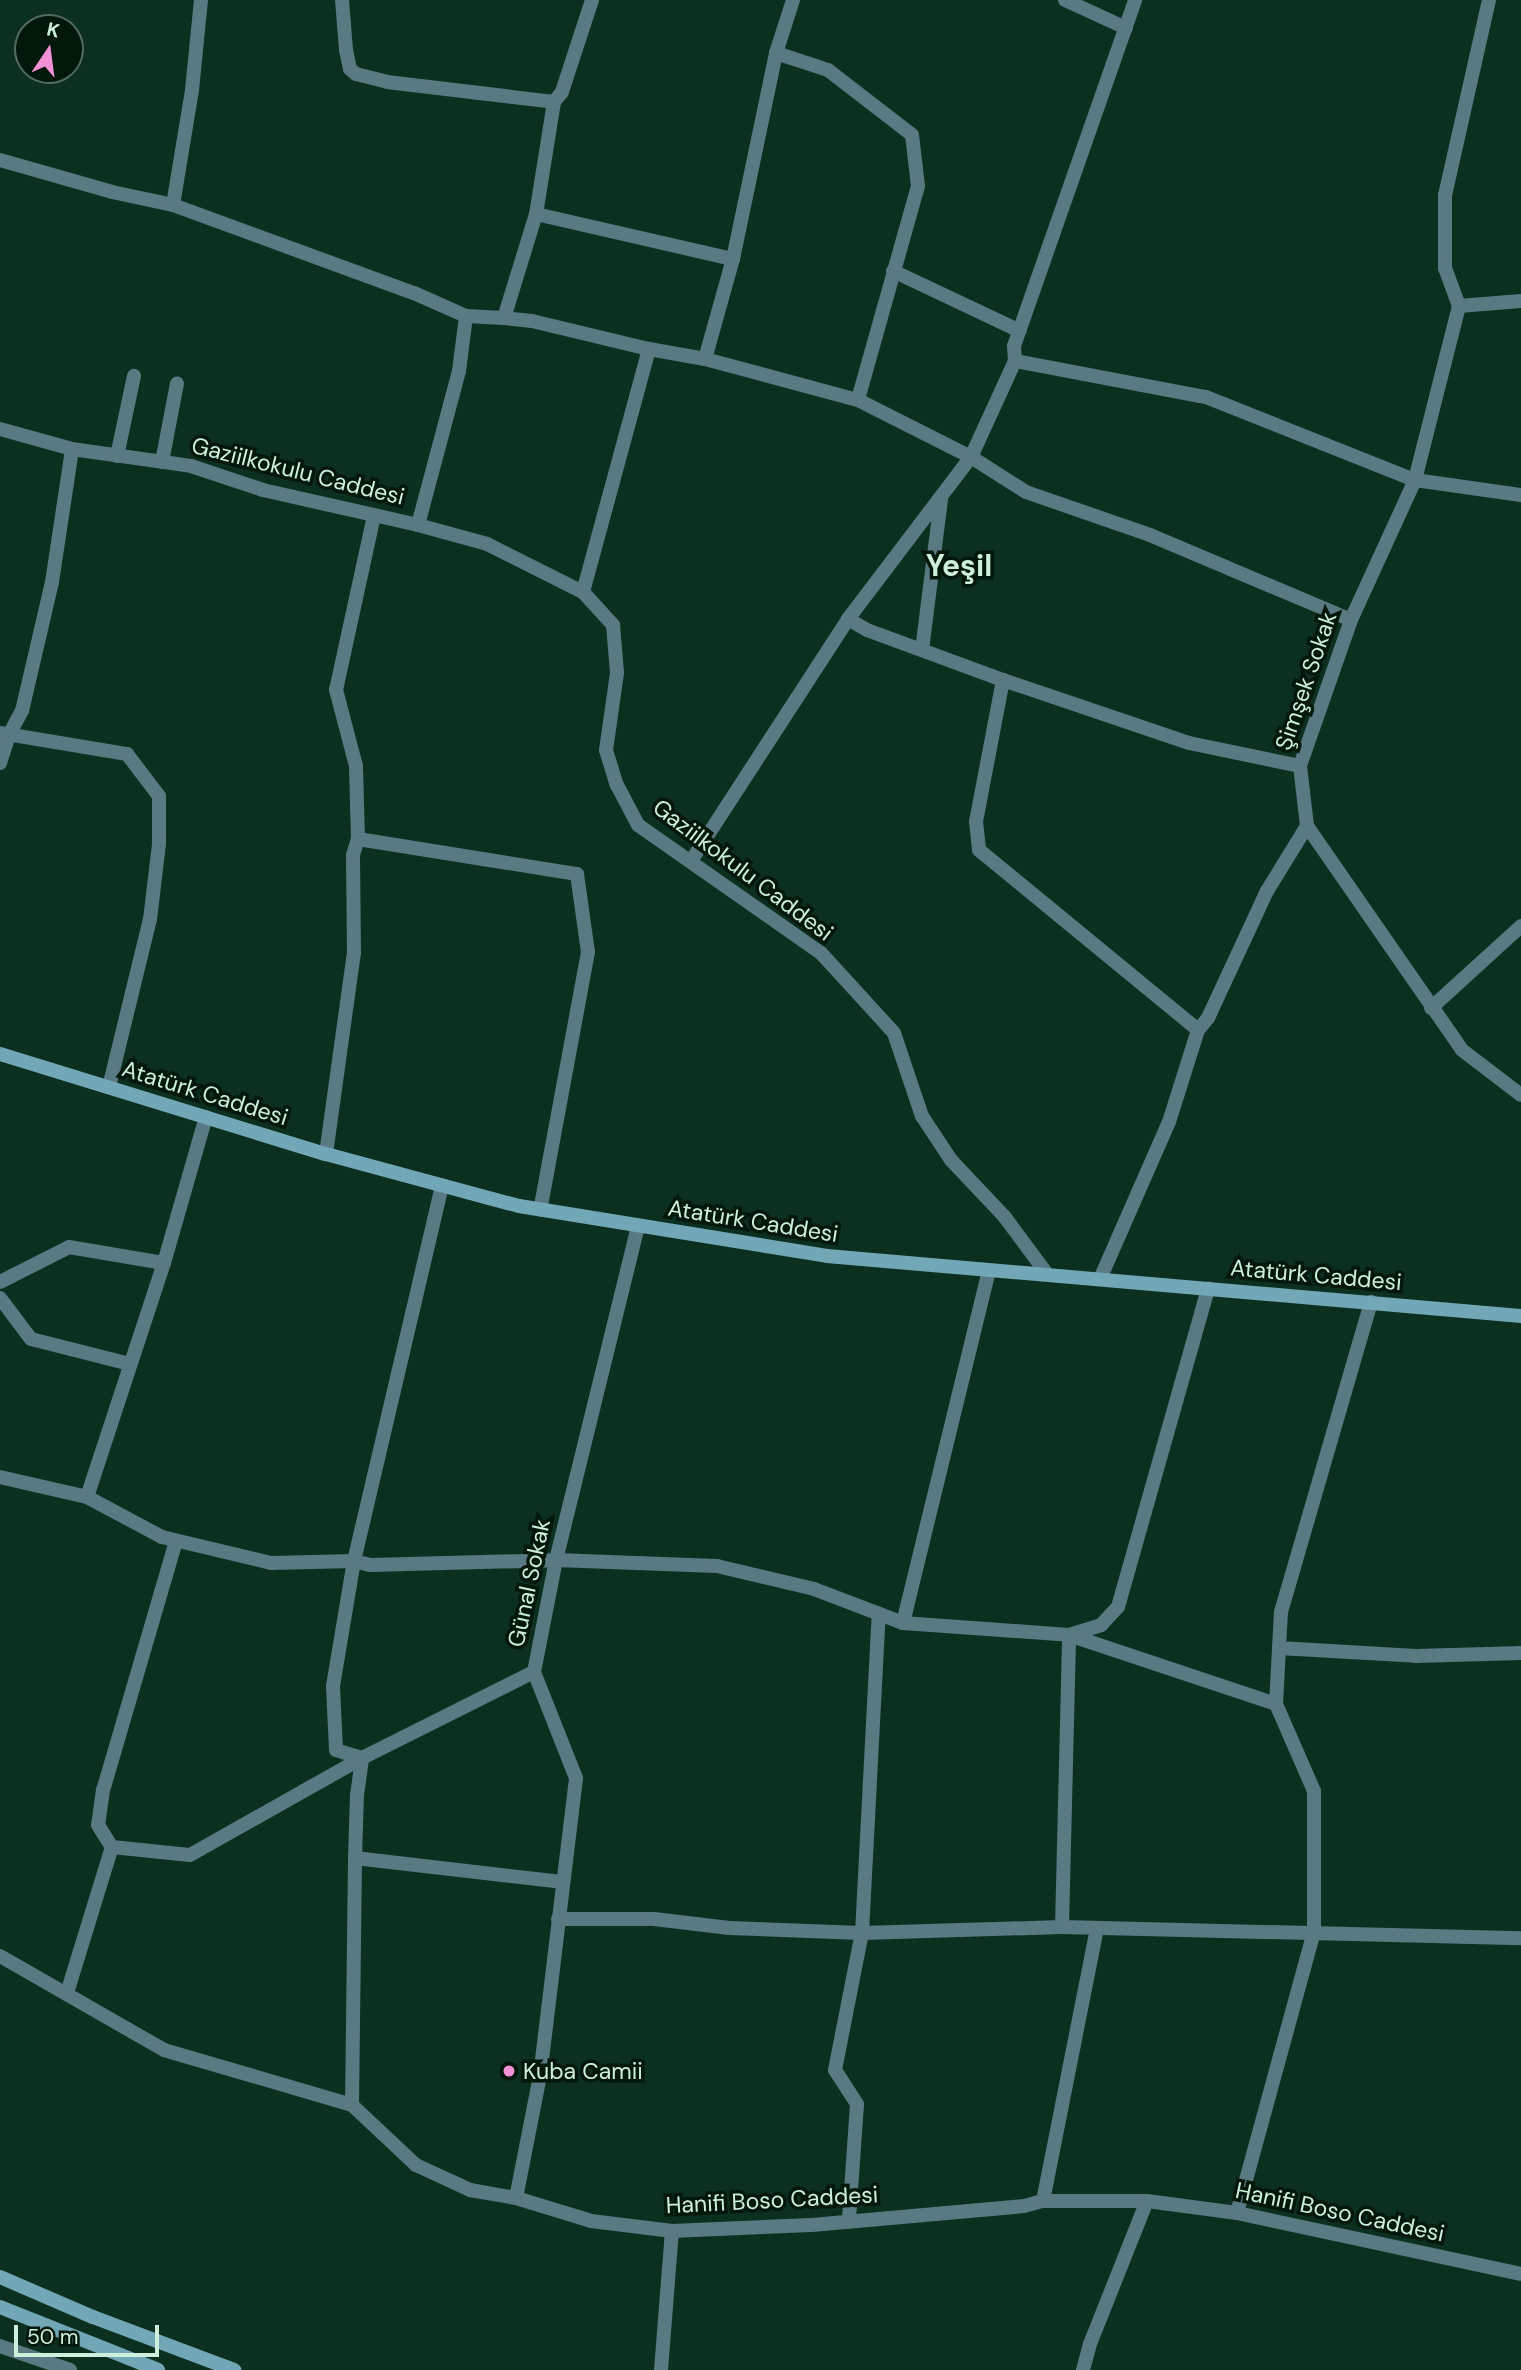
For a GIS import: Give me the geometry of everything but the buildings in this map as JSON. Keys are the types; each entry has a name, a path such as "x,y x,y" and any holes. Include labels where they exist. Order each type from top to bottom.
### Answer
{"street":[{"path":"173,205 192,90 201,0"},
{"path":"342,0 346,50 350,69 356,74 387,82 554,102"},
{"path":"504,318 536,214 554,102 562,92 592,0"},
{"path":"705,359 733,259 776,53 793,0"},
{"path":"1065,0 1126,28"},
{"path":"691,861 848,619 971,457 1015,361 1014,346 1135,0"},
{"path":"1489,0 1445,195 1445,268 1459,306 1521,301"},
{"path":"776,53 828,70 912,135 918,186 858,401"},
{"path":"0,160 113,192 173,205 414,293 466,316 532,321 649,349 705,359 858,401 971,457 1026,492 1150,535 1351,620"},
{"path":"536,214 733,259"},
{"path":"893,271 1020,331"},
{"name":"Şimşek Sokak","path":"1459,306 1415,480 1351,620 1300,766 1307,826 1462,1050 1521,1095"},
{"path":"418,525 459,371 466,316"},
{"path":"583,592 649,349"},
{"path":"1015,361 1206,397 1415,480 1521,495"},
{"path":"117,456 134,376"},
{"path":"162,462 177,383"},
{"name":"Gaziilkokulu Caddesi","path":"0,429 72,449 191,466 263,490 418,525 487,544 583,592 613,625 617,673 606,750 617,785 638,825 821,953 894,1033 922,1116 951,1160 1004,1216 1047,1274"},
{"path":"0,763 4,734 22,711 52,582 72,449"},
{"path":"922,650 941,497"},
{"path":"326,1154 354,953 354,855 358,839 356,765 336,690 374,516"},
{"path":"848,619 867,630 1003,680 1189,743 1300,766"},
{"path":"1003,680 976,821 979,850 1198,1030"},
{"path":"4,734 127,754 159,796 159,844 150,919 109,1087"},
{"path":"1100,1279 1169,1122 1198,1030 1208,1018 1267,891 1307,826"},
{"path":"358,839 578,874 588,952 540,1210"},
{"path":"1431,1008 1521,926"},
{"name":"Atatürk Caddesi","path":"0,1054 326,1154 540,1210 827,1256 988,1273 1047,1274 1521,1316"},
{"path":"87,1497 164,1263 206,1117"},
{"path":"362,1758 336,1750 333,1686 354,1562 442,1185"},
{"name":"Günal Sokak","path":"516,2198 540,2076 576,1778 534,1672 556,1560 638,1226"},
{"path":"0,1282 69,1247 164,1263"},
{"path":"903,1623 988,1273"},
{"path":"1069,1635 1101,1625 1118,1607 1208,1288"},
{"path":"0,1298 31,1339 130,1364"},
{"path":"1237,2213 1314,1932 1314,1791 1276,1704 1281,1612 1371,1302"},
{"path":"0,1477 87,1497 162,1537 271,1563 354,1562 370,1565 556,1560 717,1566 814,1589 903,1623 1069,1635 1276,1704"},
{"path":"176,1541 103,1790 98,1825 113,1847 190,1855 362,1758 534,1672"},
{"path":"849,2220 857,2104 835,2070 862,1933 880,1613"},
{"path":"1062,1927 1069,1635"},
{"path":"1279,1648 1416,1656 1521,1653"},
{"path":"352,2105 355,1858 357,1795 362,1758"},
{"path":"67,1993 113,1847"},
{"path":"355,1858 562,1882"},
{"path":"558,1919 654,1919 729,1928 862,1933 1062,1927 1521,1938"},
{"path":"1043,2201 1097,1928"},
{"name":"Hanifi Boso Caddesi","path":"0,1956 164,2050 352,2105 416,2165 470,2190 516,2198 590,2221 672,2231 812,2225 1024,2206 1043,2201 1147,2201 1237,2213 1521,2274"},
{"path":"1083,2370 1090,2344 1147,2201"},
{"path":"661,2370 672,2231"},
{"path":"0,2277 93,2317 234,2370"},
{"path":"0,2307 158,2370"},
{"path":"0,2346 70,2370"}],"place":[{"name":"Kuba Camii","path":"509,2071"}],"district":[{"name":"Yeşil","path":"959,566"}]}
